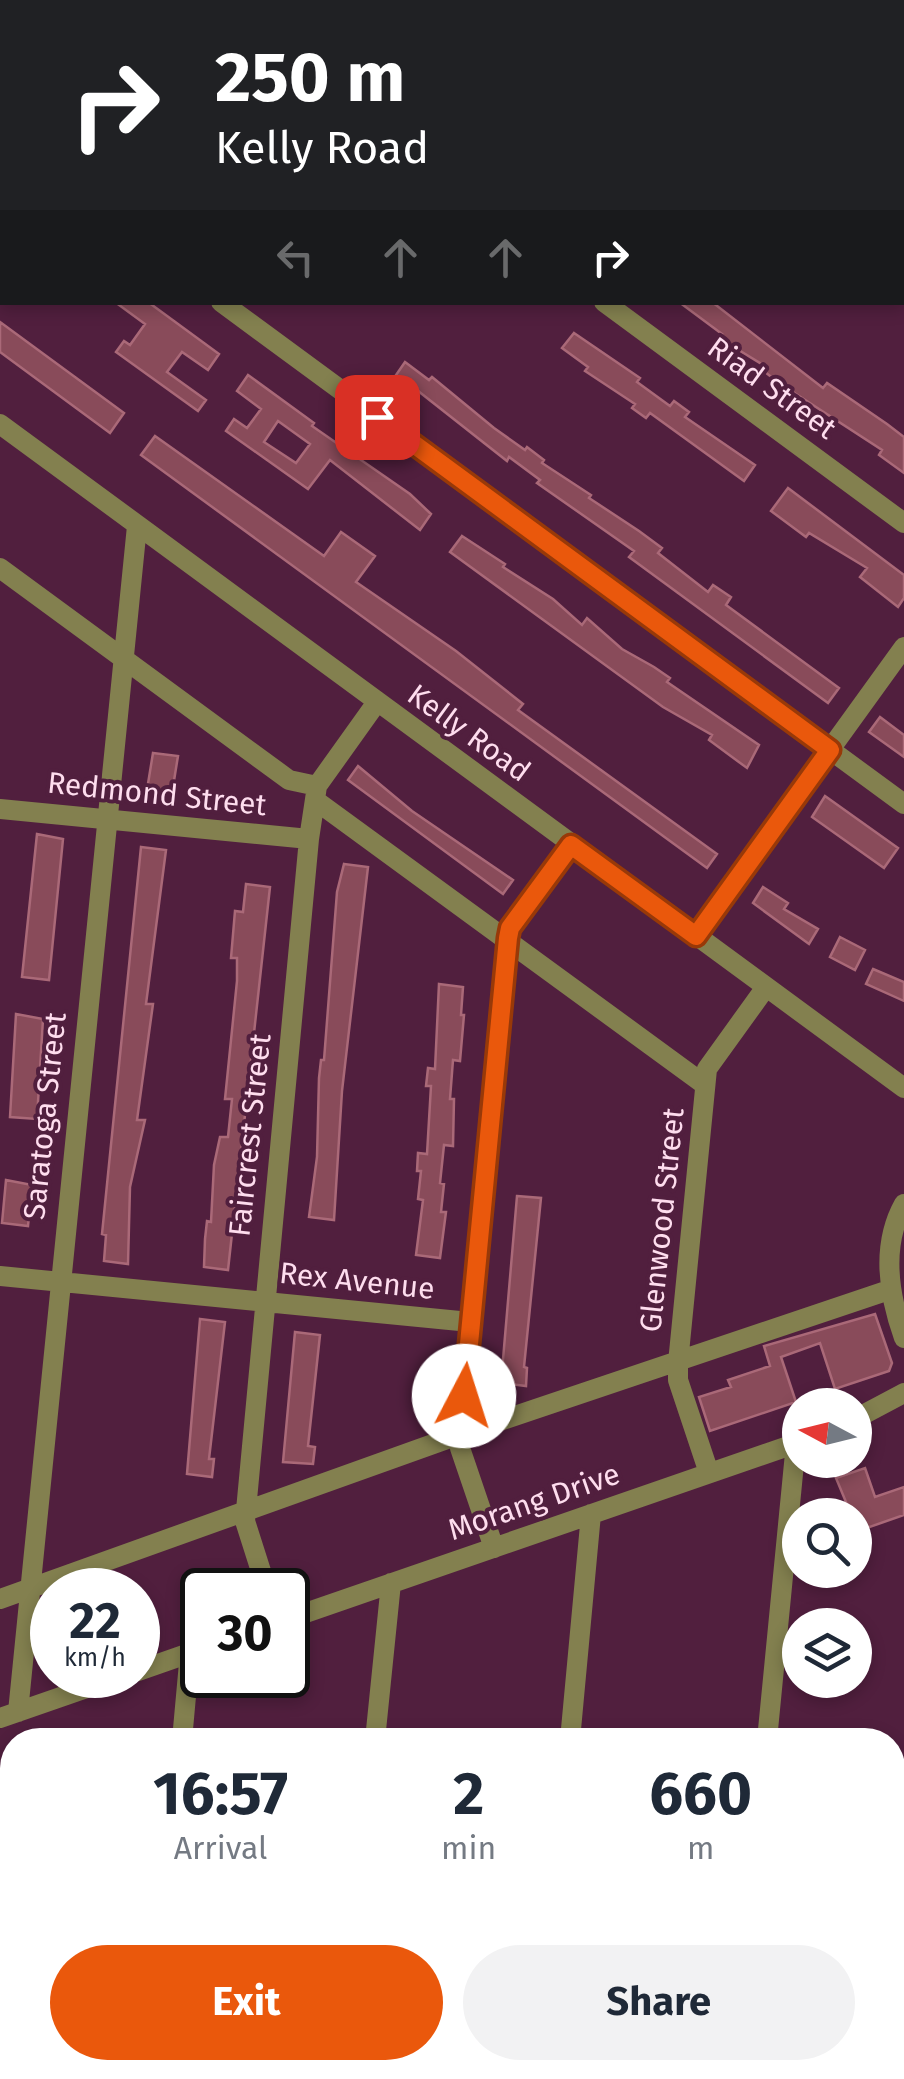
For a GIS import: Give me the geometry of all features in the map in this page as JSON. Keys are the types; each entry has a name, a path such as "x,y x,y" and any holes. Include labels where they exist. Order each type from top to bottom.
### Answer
{"street":[{"path":"225,305 904,804"},
{"name":"Riad Street","path":"608,305 904,523"},
{"name":"Kelly Road","path":"0,424 904,1088"},
{"name":"Saratoga Street","path":"9,1715 29,1590 138,526"},
{"path":"0,568 289,780 316,793 705,1084"},
{"path":"696,936 904,647"},
{"name":"Faircrest Street","path":"260,1568 245,1521 309,840 316,793 377,702"},
{"name":"Redmond Street","path":"0,809 309,840"},
{"path":"494,1548 460,1448 508,938 510,928 571,845"},
{"name":"Glenwood Street","path":"709,1474 678,1380 705,1084 707,1069 766,987"},
{"path":"904,1204 892,1244 889,1290 904,1338"},
{"name":"Rex Avenue","path":"0,1276 470,1322"},
{"path":"0,1599 461,1434 889,1290"},
{"path":"872,1409 904,1393"},
{"name":"Morang Drive","path":"310,1611 782,1448"},
{"path":"768,1728 794,1478"},
{"path":"571,1728 591,1514"},
{"path":"376,1728 390,1583"},
{"path":"9,1715 58,1698"},
{"path":"184,1728 189,1698"}],"building":[{"path":"119,305 152,305 219,354 208,370 182,352 167,372 206,400 198,411 116,352 124,341 130,345 145,324"},
{"path":"683,305 716,305 823,388 827,383 887,424 904,437 904,473 879,455 882,450 779,383 765,372 768,368 719,338 722,334"},
{"path":"0,322 124,413 110,433 0,352"},
{"path":"574,333 640,378 637,382 670,406 674,401 689,412 685,417 755,465 744,481 650,413 646,418 632,408 635,404 585,371 588,367 562,348"},
{"path":"405,362 429,380 432,377 494,428 525,450 527,447 544,460 542,463 662,548 658,553 708,592 713,585 731,597 726,605 839,688 828,703 629,557 634,551 537,483 540,480 509,457 507,461 413,387 411,391 394,378"},
{"path":"248,375 314,423 312,426 410,494 431,514 420,530 330,460 308,489 226,431 234,419 247,428 261,409 237,391","holes":["278,421 310,444 296,463 264,442"]},
{"path":"155,436 324,556 341,532 375,556 356,582 456,651 523,704 518,710 717,854 707,868 141,455"},
{"path":"788,488 904,575 904,598 898,607 860,577 867,568 809,533 806,537 771,511"},
{"path":"462,536 553,599 582,625 587,618 622,649 670,678 667,682 759,745 747,768 709,740 712,735 663,707 450,552"},
{"path":"880,717 904,735 904,757 869,732"},
{"path":"153,753 178,756 171,799 146,796"},
{"path":"358,766 412,811 513,880 503,894 348,780"},
{"path":"825,796 898,848 884,868 812,817"},
{"path":"37,834 63,839 49,980 22,977"},
{"path":"141,847 166,850 146,1004 153,1004 137,1120 145,1120 130,1187 128,1264 104,1261 106,1235 102,1234"},
{"path":"344,864 368,867 342,1091 334,1220 309,1217 337,892"},
{"path":"246,884 270,887 228,1270 204,1267 205,1239 207,1221 211,1222 214,1165 220,1137 228,1137 232,1099 225,1099 237,981 237,958 231,958 235,911 243,912"},
{"path":"763,887 788,903 784,909 818,929 809,944 753,903"},
{"path":"840,937 865,950 855,970 830,957"},
{"path":"873,969 904,982 904,1001 866,984"},
{"path":"439,984 463,987 464,1015 460,1061 453,1060 453,1146 444,1145 440,1183 444,1184 441,1212 446,1212 440,1258 416,1255 423,1200 418,1199 418,1153 427,1154 431,1086 426,1086 428,1068 435,1069"},
{"path":"16,1014 43,1019 37,1119 10,1117"},
{"path":"6,1180 32,1185 28,1226 2,1223"},
{"path":"517,1196 541,1198 524,1367 526,1386 501,1383"},
{"path":"875,1314 892,1363 889,1371 835,1388 820,1343 781,1357 791,1388 782,1388 782,1407 710,1431 699,1397 731,1387 728,1380 770,1366 764,1346"},
{"path":"200,1319 225,1322 209,1459 214,1459 212,1477 187,1474"},
{"path":"295,1332 320,1335 308,1446 315,1447 313,1464 283,1462"},
{"path":"836,1478 868,1478 875,1497 904,1487 904,1515 872,1526 872,1498 844,1498"}],"route":[{"path":"377,417 830,750 696,936 571,845 510,928 464,1396"}]}
